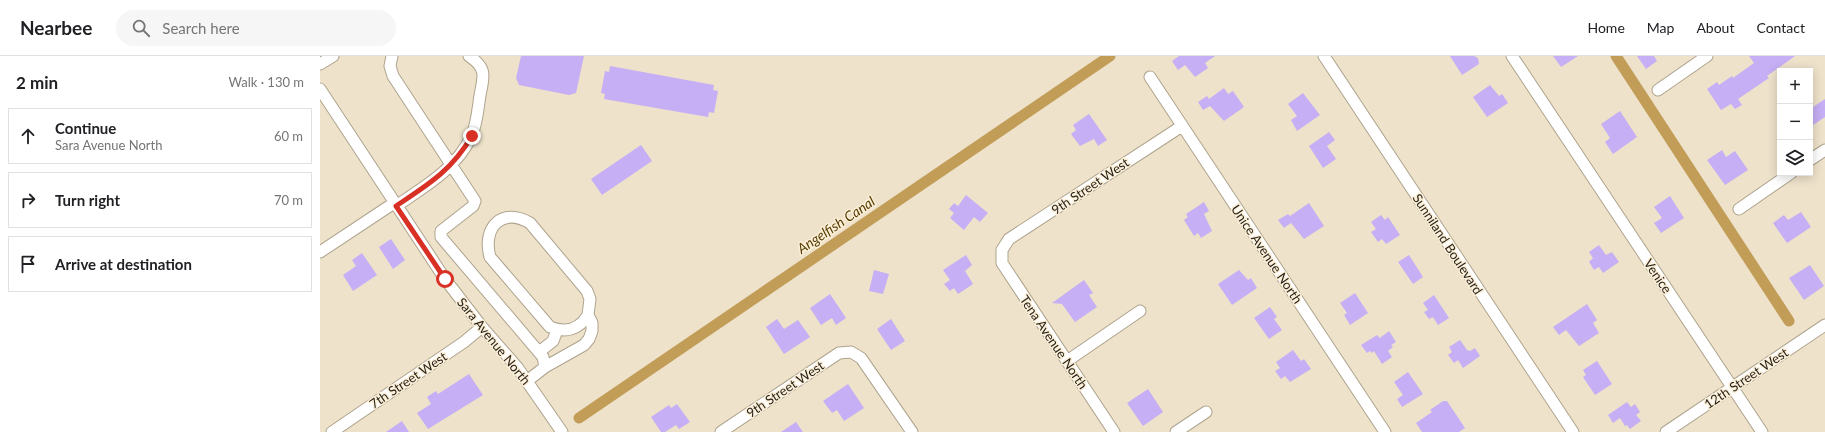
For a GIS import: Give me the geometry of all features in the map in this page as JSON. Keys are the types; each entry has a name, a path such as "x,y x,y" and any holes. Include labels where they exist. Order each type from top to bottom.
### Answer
{"street":[{"path":"320,64 333,56"},
{"path":"392,56 390,66 393,76 475,201 473,206 441,231 441,237 539,352 543,357 546,367"},
{"path":"320,252 439,177 464,149 472,136 484,73 478,62 469,56"},
{"name":"Sunniland Boulevard","path":"1324,56 1573,432"},
{"name":"Venice","path":"1512,56 1762,432"},
{"path":"1658,90 1707,56"},
{"name":"Unice Avenue North","path":"1150,77 1385,432"},
{"name":"Sara Avenue North","path":"320,89 445,279 482,327 527,381 562,432"},
{"name":"9th Street West","path":"1002,250 1009,239 1182,126"},
{"path":"1813,158 1825,150"},
{"path":"1739,209 1787,176"},
{"path":"511,217 522,218 530,223 587,291 590,299 588,315 583,323 568,330 557,330 550,327 490,257 487,247 487,236 490,228 498,221 511,217"},
{"name":"Tena Avenue North","path":"1002,250 1002,263 1114,432"},
{"path":"1067,361 1140,311"},
{"path":"527,381 546,367 578,349 589,339 592,331 592,323 588,315"},
{"name":"12th Street West","path":"1666,432 1825,325"},
{"name":"7th Street West","path":"332,432 464,342 482,327"},
{"path":"539,352 553,341 556,337 557,330"},
{"name":"9th Street West","path":"721,432 734,429 838,353 851,352 861,358 912,432"},
{"path":"1176,432 1206,412"}],"building":[{"path":"521,56 584,56 576,93 569,95 519,85 516,78"},
{"path":"1179,56 1215,56 1205,63 1208,68 1195,77 1185,65 1178,70 1172,61"},
{"path":"1450,56 1474,56 1478,58 1479,64 1462,75"},
{"path":"1553,56 1578,56 1561,67"},
{"path":"1637,56 1654,56 1657,61 1646,69"},
{"path":"1749,56 1795,56 1767,76 1769,78 1738,99 1742,105 1735,109 1731,104 1721,110 1707,89 1717,82 1719,85 1732,76 1733,78 1754,63"},
{"path":"610,66 714,85 713,90 718,91 714,113 709,112 708,117 604,99 605,94 601,93 605,71 609,72"},
{"path":"1490,85 1499,96 1502,94 1508,103 1487,117 1473,97"},
{"path":"1224,88 1228,94 1233,91 1244,107 1224,121 1210,106 1203,110 1198,102 1207,96 1209,99"},
{"path":"1303,93 1320,115 1297,131 1291,120 1297,116 1288,104"},
{"path":"1825,99 1825,117 1813,125 1813,107"},
{"path":"1620,111 1637,137 1613,154 1605,142 1610,138 1601,124"},
{"path":"1089,114 1107,140 1098,146 1094,139 1080,146 1071,134 1076,130 1073,125"},
{"path":"1329,132 1335,140 1327,146 1336,159 1323,168 1309,146"},
{"path":"641,145 652,161 602,195 591,179"},
{"path":"1722,150 1726,157 1735,151 1748,170 1725,185 1707,160"},
{"path":"966,195 988,213 980,222 974,217 964,230 950,218 954,213 949,209 954,203 958,206"},
{"path":"1670,196 1684,218 1661,233 1654,223 1662,218 1654,207"},
{"path":"1204,202 1209,211 1204,214 1212,231 1201,238 1198,233 1194,236 1184,220 1188,217 1186,214"},
{"path":"1309,203 1324,226 1304,239 1291,223 1284,228 1278,220 1288,214 1290,216"},
{"path":"1801,212 1811,227 1787,243 1773,223 1784,215 1788,220"},
{"path":"1381,215 1385,220 1388,217 1400,235 1386,244 1382,239 1378,242 1371,232 1376,229 1371,222"},
{"path":"391,239 405,260 393,269 379,247"},
{"path":"1599,245 1606,255 1612,252 1619,262 1603,273 1599,267 1594,270 1589,262 1593,258 1589,252"},
{"path":"362,253 377,275 353,291 343,275 356,266 352,260"},
{"path":"966,255 972,265 965,271 973,284 958,294 954,288 950,291 944,284 950,280 943,270"},
{"path":"1409,255 1423,277 1413,284 1398,262"},
{"path":"1810,265 1824,286 1804,300 1789,278"},
{"path":"874,270 889,274 883,294 869,291"},
{"path":"1239,270 1248,280 1251,278 1257,288 1232,305 1218,284"},
{"path":"1084,280 1093,293 1089,295 1097,307 1075,322 1062,304 1052,303"},
{"path":"1355,293 1368,313 1350,325 1344,315 1347,313 1340,303"},
{"path":"830,294 846,318 836,325 832,318 821,325 810,308"},
{"path":"1434,295 1449,318 1438,325 1433,317 1429,319 1424,312 1428,310 1423,303"},
{"path":"1587,304 1597,320 1593,323 1599,333 1579,346 1566,330 1559,335 1553,327"},
{"path":"1270,307 1277,317 1274,319 1282,330 1269,339 1254,318"},
{"path":"777,319 784,329 798,320 810,337 784,354 766,327"},
{"path":"891,319 905,341 891,350 877,329"},
{"path":"1389,331 1396,342 1391,345 1393,347 1388,351 1392,357 1382,364 1374,351 1372,353 1370,351 1367,353 1361,345 1377,335 1380,338"},
{"path":"1460,340 1467,350 1470,351 1475,348 1480,356 1463,368 1458,360 1454,363 1448,355 1452,352 1449,347"},
{"path":"1293,350 1301,361 1304,359 1311,369 1290,382 1285,376 1281,379 1275,371 1280,368 1276,362"},
{"path":"1597,361 1612,384 1595,395 1583,377 1586,375 1583,370"},
{"path":"1408,372 1423,394 1402,407 1397,399 1403,395 1394,382"},
{"path":"469,374 483,395 428,429 417,413 431,404 427,397 436,391 438,394"},
{"path":"848,384 864,408 844,421 837,410 832,413 823,401"},
{"path":"1148,389 1163,412 1143,426 1127,403"},
{"path":"1443,401 1447,401 1465,428 1459,432 1422,432 1416,423 1432,412 1430,410"},
{"path":"1627,402 1631,407 1635,404 1640,412 1636,415 1641,421 1630,429 1627,425 1625,426 1620,418 1613,423 1608,415"},
{"path":"677,404 690,422 679,429 676,425 665,432 661,432 651,417 669,405 671,408"},
{"path":"402,421 409,432 386,432"},
{"path":"796,422 803,432 781,432"}],"waterway":[{"name":"Angelfish Canal","path":"579,418 1110,56"},
{"path":"1616,56 1789,321"}],"route":[{"path":"445,279 396,206 439,177 464,149 472,136"}]}
